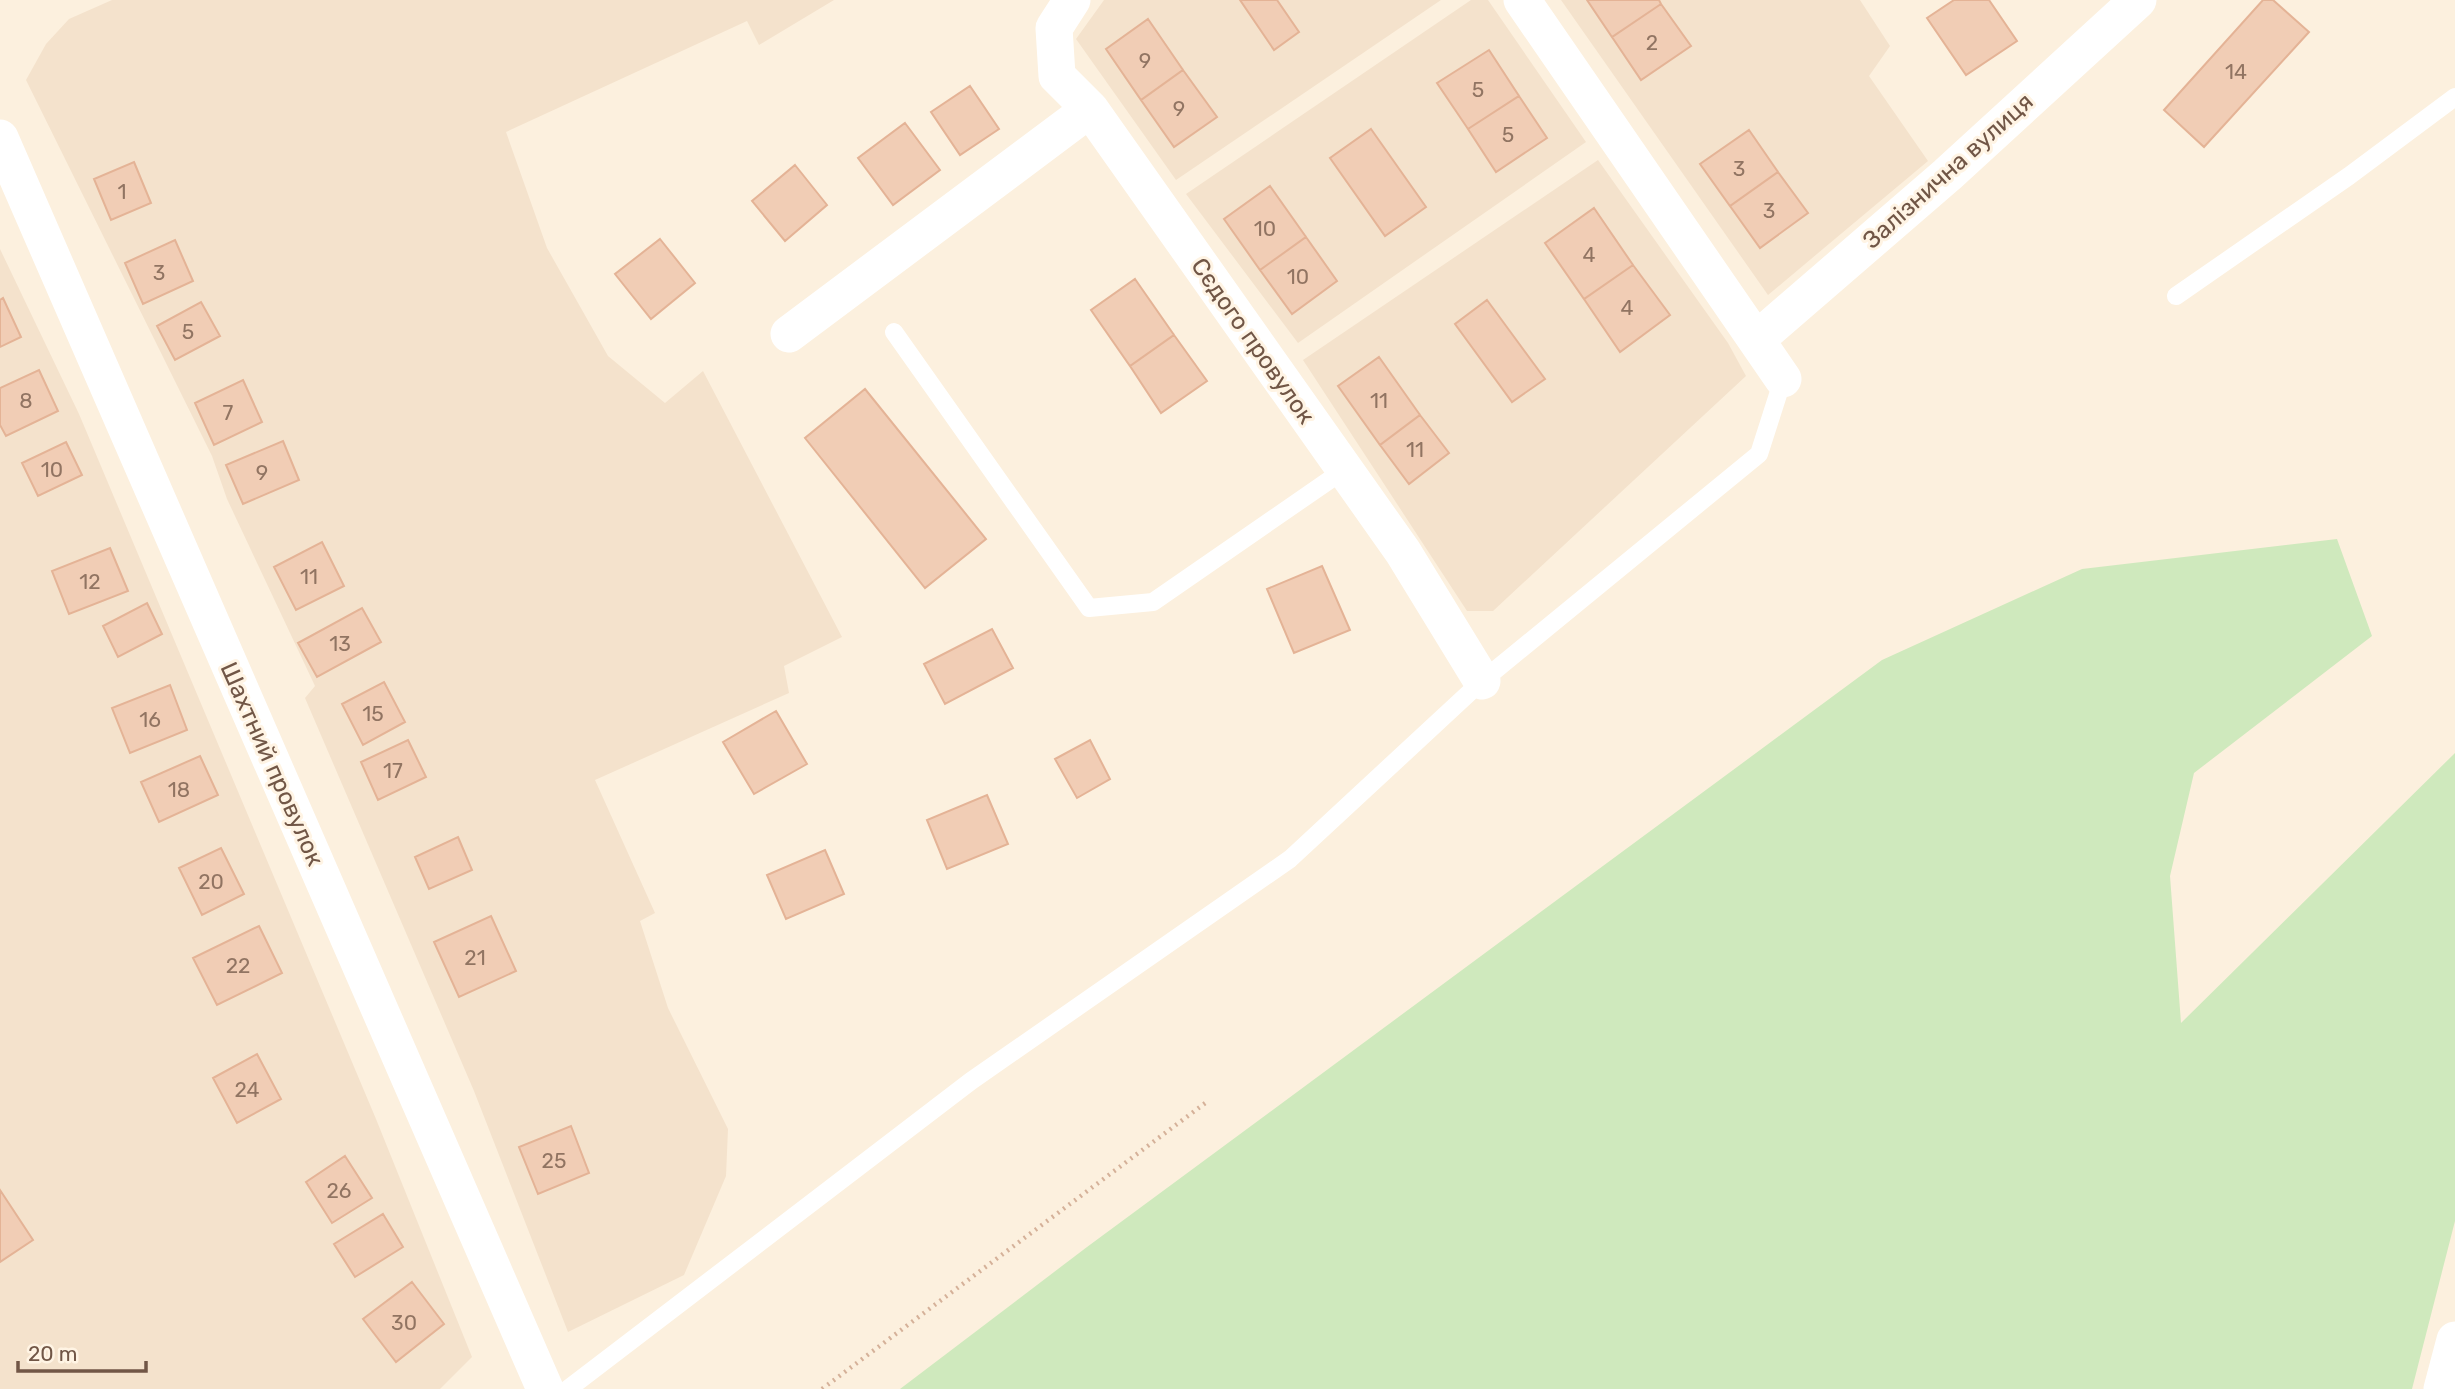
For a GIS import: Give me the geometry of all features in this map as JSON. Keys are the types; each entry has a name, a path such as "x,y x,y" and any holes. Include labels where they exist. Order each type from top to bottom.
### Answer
{"street":[{"name":"Сєдого провулок","path":"1072,0 1054,28 1057,76 1090,109 1402,552 1482,681"},
{"path":"1522,0 1783,379"},
{"name":"Залізнична вулиця","path":"1756,340 1947,175 2138,0"},
{"path":"789,334 1090,109"},
{"name":"Шахтний провулок","path":"0,138 545,1389"},
{"path":"2442,1389 2455,1340"}],"lane":[{"path":"2176,296 2349,176 2455,97"},
{"path":"894,332 1089,608 1153,602 1344,470"},
{"path":"568,1389 971,1081 1290,859 1482,681 1759,454 1783,379"}],"path":[{"path":"822,1389 1208,1101"}],"shaded area":[{"path":"112,0 834,0 759,45 747,21 506,132 547,248 608,356 665,403 703,371 842,637 784,666 789,693 595,780 655,913 640,921 668,1008 728,1129 726,1176 684,1275 568,1332 474,1091 305,698 315,686 227,499 212,456 26,80 46,44 69,19"},
{"path":"1104,0 1441,0 1176,180 1076,39"},
{"path":"1471,0 1488,0 1586,142 1298,343 1186,194"},
{"path":"1561,0 1860,0 1890,46 1869,76 1928,161 1768,295"},
{"path":"1598,160 1728,343 1746,376 1493,611 1467,611 1303,360"},
{"path":"0,249 79,414 376,1119 472,1357 440,1389 0,1389"}],"green space":[{"path":"2337,539 2372,636 2194,773 2170,876 2181,1023 2455,753 2455,1221 2412,1389 900,1389 1087,1247 1882,660 2082,569"}],"building":[{"path":"1240,0 1277,0 1299,32 1274,50"},
{"path":"1587,0 1659,0 1661,4 1612,37"},
{"path":"1954,0 1989,0 2017,41 1966,75 1927,18"},
{"path":"2263,0 2273,0 2309,32 2204,147 2164,110"},
{"path":"1661,4 1691,46 1641,80 1612,37"},
{"path":"1148,19 1183,70 1141,100 1106,49"},
{"path":"1489,50 1519,96 1468,129 1437,83"},
{"path":"1183,70 1217,117 1174,147 1141,100"},
{"path":"970,86 999,129 960,155 931,112"},
{"path":"1519,96 1547,138 1496,172 1468,129"},
{"path":"905,123 940,170 893,205 858,158"},
{"path":"1371,129 1426,207 1385,236 1330,158"},
{"path":"1749,130 1778,172 1730,206 1700,164"},
{"path":"134,162 151,203 111,220 94,179"},
{"path":"795,165 827,205 785,241 752,201"},
{"path":"1778,172 1808,213 1760,248 1730,206"},
{"path":"1270,186 1306,237 1260,270 1224,219"},
{"path":"1594,208 1633,265 1584,299 1545,243"},
{"path":"1306,237 1337,281 1292,314 1260,270"},
{"path":"660,239 695,283 651,319 615,274"},
{"path":"175,240 193,281 143,304 125,263"},
{"path":"1633,265 1670,315 1620,352 1584,299"},
{"path":"1135,279 1174,335 1130,366 1091,310"},
{"path":"3,298 21,337 0,347 0,300"},
{"path":"1487,300 1545,379 1512,402 1455,324"},
{"path":"201,302 220,336 175,360 157,326"},
{"path":"1174,335 1207,381 1161,413 1130,366"},
{"path":"1379,357 1420,415 1380,445 1338,386"},
{"path":"39,370 58,411 6,436 0,425 0,388"},
{"path":"243,380 262,422 214,445 195,403"},
{"path":"865,389 986,539 925,588 805,438"},
{"path":"1420,415 1449,453 1409,484 1380,445"},
{"path":"283,441 299,480 243,504 226,465"},
{"path":"66,442 82,475 38,496 22,463"},
{"path":"322,542 344,586 296,610 274,567"},
{"path":"110,548 128,591 69,614 52,571"},
{"path":"1322,566 1350,630 1294,653 1267,589"},
{"path":"147,603 162,634 118,657 103,626"},
{"path":"362,608 381,642 317,677 298,643"},
{"path":"992,629 1013,668 945,704 924,664"},
{"path":"384,682 405,722 363,745 342,704"},
{"path":"170,685 187,730 130,753 112,708"},
{"path":"776,711 807,764 754,794 723,742"},
{"path":"408,740 426,777 378,800 361,762"},
{"path":"1090,740 1110,779 1077,798 1055,759"},
{"path":"200,756 218,795 159,822 141,782"},
{"path":"987,795 1008,844 947,869 927,820"},
{"path":"458,837 472,870 429,889 415,857"},
{"path":"221,848 244,894 202,915 179,868"},
{"path":"825,850 844,894 786,919 767,875"},
{"path":"491,916 516,971 459,997 434,942"},
{"path":"259,926 282,973 217,1005 193,958"},
{"path":"257,1054 281,1099 237,1123 213,1078"},
{"path":"571,1126 589,1173 538,1194 519,1147"},
{"path":"345,1156 372,1198 332,1223 306,1182"},
{"path":"0,1190 33,1240 0,1262"},
{"path":"383,1214 403,1247 355,1277 334,1244"},
{"path":"412,1282 444,1324 396,1362 363,1319"}]}
